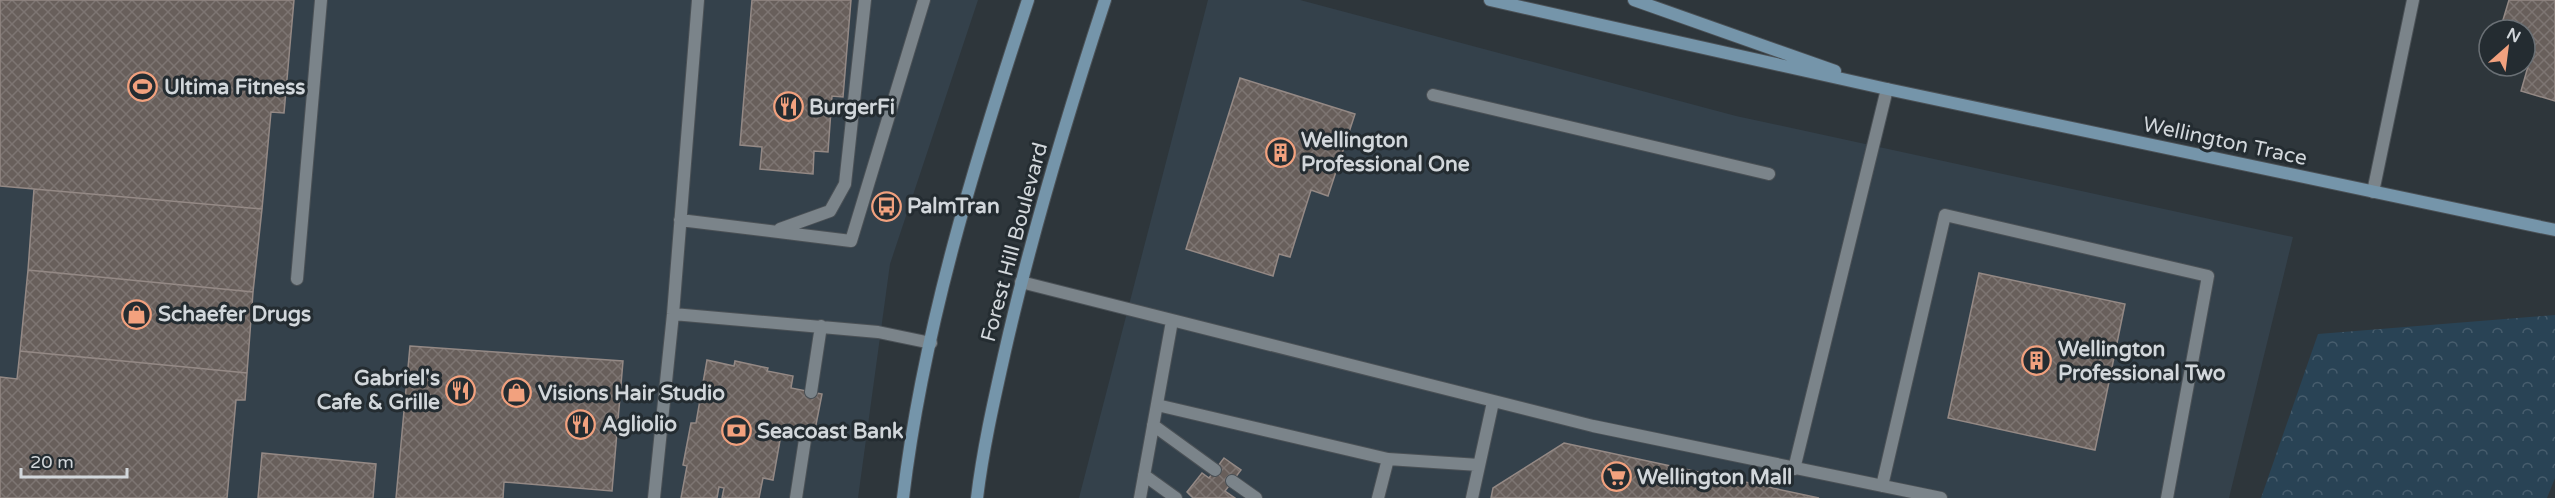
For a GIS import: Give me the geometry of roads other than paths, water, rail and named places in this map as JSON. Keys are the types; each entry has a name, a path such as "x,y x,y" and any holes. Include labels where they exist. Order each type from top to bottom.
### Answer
{"street":[{"path":"297,279 321,0"},
{"path":"654,498 673,314 698,0"},
{"path":"776,230 830,211 845,184 865,0"},
{"path":"680,220 851,241 924,0"},
{"path":"903,498 910,440 949,268 996,98 1028,0"},
{"name":"Forest Hill Boulevard","path":"977,498 982,454 1021,282 1068,112 1105,0"},
{"name":"Wellington Trace","path":"1490,0 1887,89 2555,230"},
{"name":"Wellington Trace","path":"1634,0 1887,89"},
{"path":"2373,192 2413,0"},
{"path":"1794,469 1887,89"},
{"path":"1433,95 1769,174"},
{"path":"1882,486 1945,215 2208,276 2167,498"},
{"path":"1021,282 1493,402 1794,469 1941,498"},
{"path":"673,314 820,326 878,333 931,343"},
{"path":"1140,498 1172,321"},
{"path":"811,392 820,326"},
{"path":"1472,498 1493,402"},
{"path":"1157,405 1388,459 1479,465"},
{"path":"1153,425 1215,470"},
{"path":"796,498 806,433"},
{"path":"1378,498 1388,459"},
{"path":"1144,474 1176,498"},
{"path":"1232,481 1256,498"}],"place":[{"name":"Ultima Fitness","path":"143,87"},
{"name":"BurgerFi","path":"788,107"},
{"name":"Wellington Professional One","path":"1280,152"},
{"name":"PalmTran","path":"886,206"},
{"name":"Schaefer Drugs","path":"137,314"},
{"name":"Wellington Professional Two","path":"2037,361"},
{"name":"Gabriel's Cafe & Grille","path":"461,390"},
{"name":"Visions Hair Studio","path":"517,393"},
{"name":"Agliolio","path":"581,424"},
{"name":"Seacoast Bank","path":"736,431"},
{"name":"Wellington Mall","path":"1616,477"}]}
